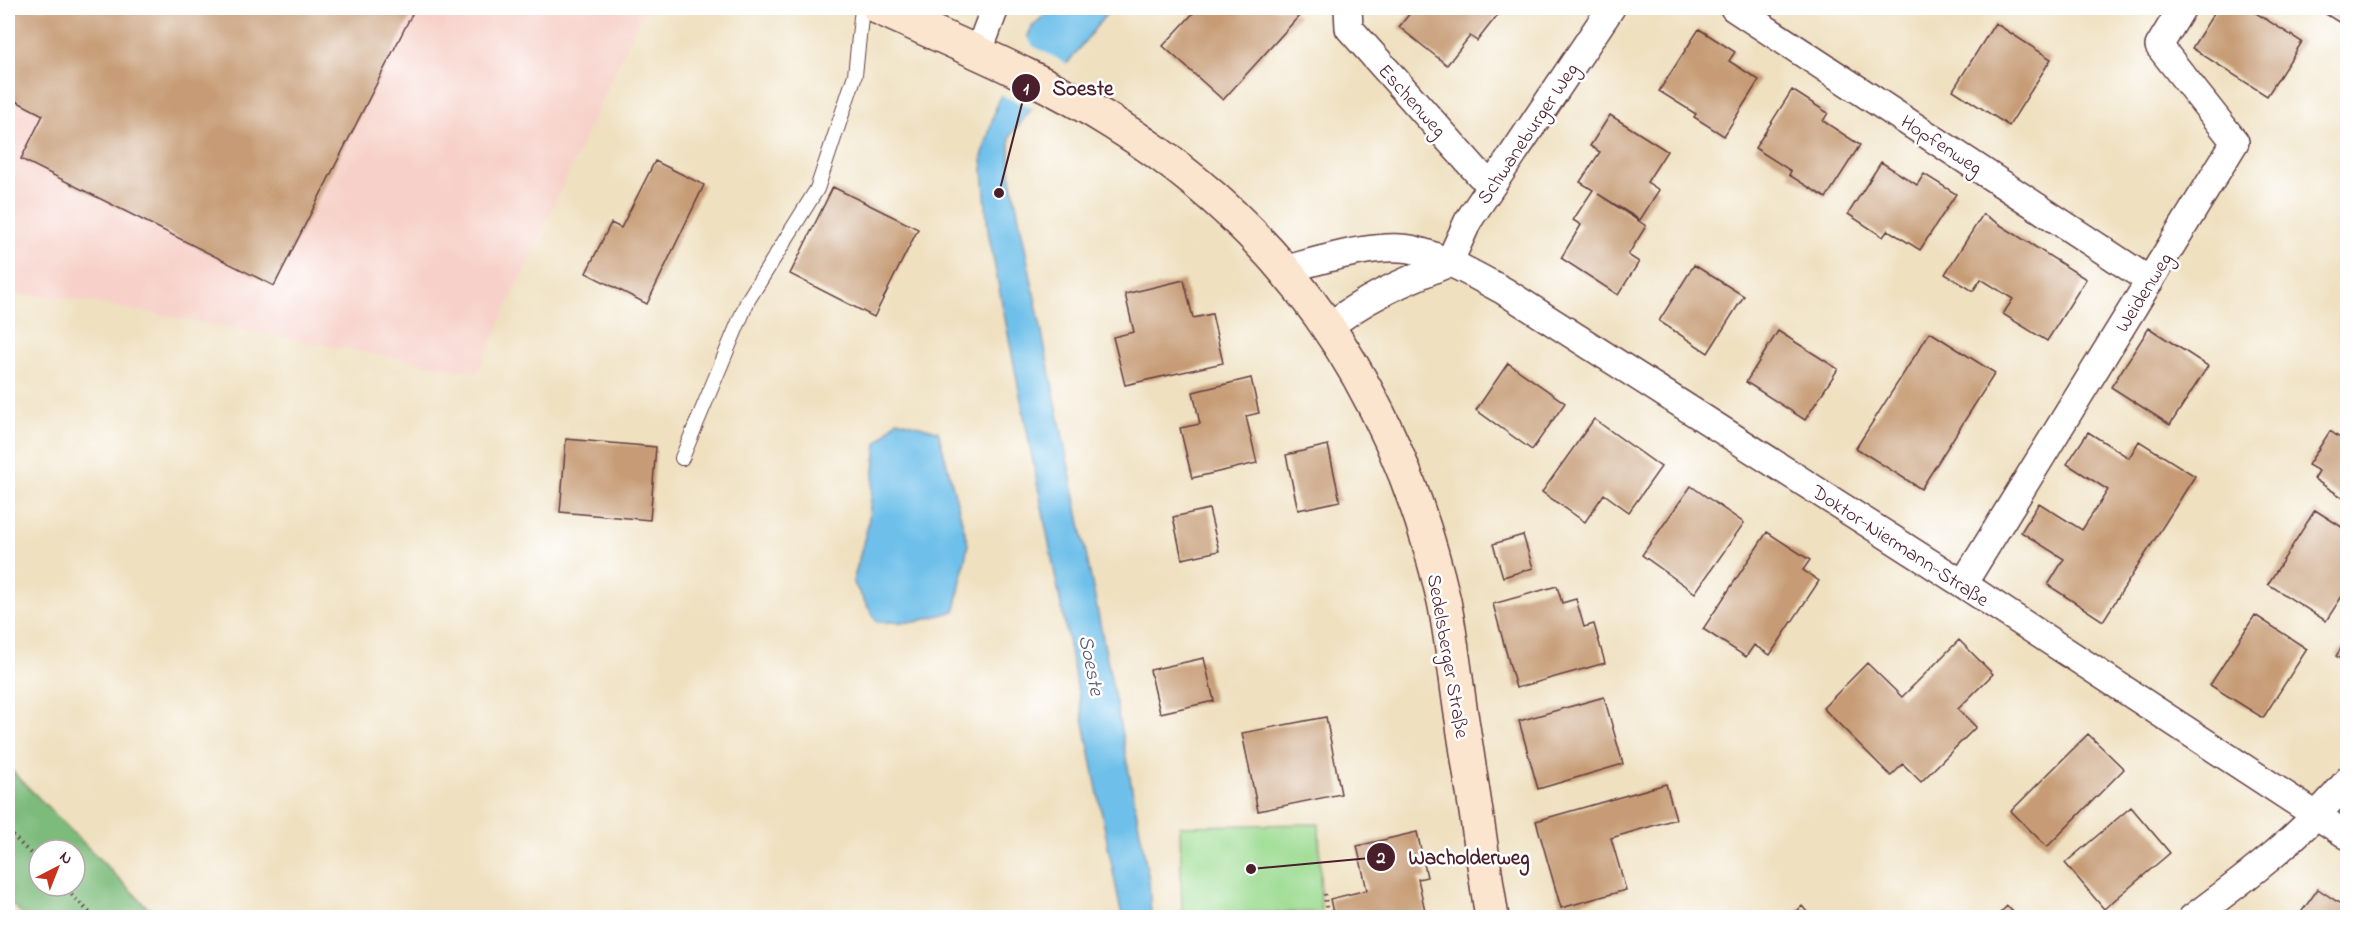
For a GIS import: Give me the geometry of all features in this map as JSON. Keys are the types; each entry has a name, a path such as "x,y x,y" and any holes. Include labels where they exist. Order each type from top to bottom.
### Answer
{"street":[{"name":"Sedelsberger Straße","path":"879,8 1075,101 1113,123 1178,167 1245,225 1287,269 1328,328 1371,396 1410,486 1444,602 1492,918"},
{"path":"988,58 995,8"},
{"name":"Eschenweg","path":"1348,8 1349,28 1480,175 1493,184"},
{"name":"Schwaneburger Weg","path":"1449,263 1468,221 1611,8"},
{"name":"Hopfenweg","path":"1734,8 2150,280"},
{"name":"Weidenweg","path":"1963,584 2235,142 2159,46 2182,8"},
{"name":"Doktor-Niermann-Straße","path":"1287,269 1369,250 1414,249 1449,263 1504,291 1963,584 2348,836"},
{"path":"1328,328 1353,307 1449,263"},
{"path":"2192,918 2263,865 2319,816 2348,780"}],"lane":[{"path":"682,458 748,300 816,189 855,75 862,8"}],"path":[{"path":"8,831 27,850"},
{"path":"1325,894 1327,918"},
{"path":"75,898 95,918"}],"shaded area":[{"path":"8,8 644,8 477,373 73,299 8,293"}],"green space":[{"path":"8,767 79,838 27,838 27,898 87,898 87,847 157,917 25,917 8,900"},
{"path":"1319,824 1321,912 1182,914 1180,826"}],"water":[{"path":"1052,8 1111,8 1010,136 1010,173 1119,719 1149,880 1151,917 1122,917 988,231 982,157 997,104 1032,27"},
{"path":"897,420 938,431 968,544 955,611 915,622 877,622 853,582 868,525 877,444"}],"pier":[{"path":"1026,35 1033,46 1070,65 1034,109 999,94"}],"building":[{"path":"8,8 409,8 414,10 274,286 21,159 43,115 8,97"},
{"path":"1198,8 1289,8 1299,16 1223,100 1163,46"},
{"path":"1414,8 1503,8 1477,41 1470,36 1447,65 1399,27"},
{"path":"2217,8 2248,8 2302,42 2267,96 2192,48"},
{"path":"2316,8 2348,8 2348,28"},
{"path":"1995,23 2051,59 2009,126 1953,90"},
{"path":"1699,29 1735,52 1729,61 1759,80 1724,136 1694,117 1696,114 1659,91"},
{"path":"1792,90 1828,113 1823,121 1860,145 1826,198 1789,175 1791,171 1755,148"},
{"path":"1610,115 1667,151 1647,182 1659,190 1640,220 1598,194 1646,226 1628,255 1639,262 1618,295 1561,258 1581,225 1573,220 1593,190 1580,182 1600,152 1590,146"},
{"path":"655,161 704,185 647,304 586,273 611,223 621,228"},
{"path":"1881,162 1917,185 1924,174 1956,194 1920,250 1888,230 1883,237 1848,214"},
{"path":"833,187 918,229 874,317 790,274"},
{"path":"1983,214 2086,279 2047,341 2003,314 2013,299 1981,279 1973,291 1945,274"},
{"path":"1694,265 1744,296 1708,353 1659,321"},
{"path":"1184,280 1193,318 1212,314 1223,363 1125,385 1113,337 1134,332 1125,294"},
{"path":"2149,328 2208,366 2170,425 2111,387"},
{"path":"1778,331 1838,369 1805,420 1746,382"},
{"path":"1930,332 1995,373 1921,489 1856,448"},
{"path":"1508,363 1565,403 1532,450 1476,410"},
{"path":"1251,378 1259,413 1246,416 1257,463 1192,478 1180,428 1200,424 1193,392"},
{"path":"1594,419 1661,467 1629,512 1604,494 1585,522 1542,492"},
{"path":"2348,426 2348,501 2314,479 2319,471 2308,465 2330,431 2340,438"},
{"path":"2088,432 2129,458 2139,441 2195,476 2103,621 2048,585 2064,559 2021,532 2039,503 2082,530 2108,490 2067,464"},
{"path":"566,439 656,447 650,520 560,512"},
{"path":"1328,445 1340,501 1298,510 1286,455"},
{"path":"1691,486 1744,523 1695,593 1642,555"},
{"path":"1209,509 1219,551 1182,559 1173,517"},
{"path":"2315,510 2348,531 2348,587 2326,621 2268,584"},
{"path":"1767,532 1810,560 1803,570 1819,581 1770,655 1754,645 1746,657 1703,629"},
{"path":"1523,535 1533,568 1503,577 1493,544"},
{"path":"1557,586 1562,603 1576,599 1584,627 1594,624 1605,663 1516,688 1493,604"},
{"path":"2255,615 2307,649 2263,718 2210,685"},
{"path":"2348,638 2348,664 2336,656"},
{"path":"1959,640 1993,674 1958,709 1976,727 1921,782 1903,764 1891,776 1823,708 1867,663 1902,697"},
{"path":"1204,658 1214,701 1160,713 1150,670"},
{"path":"1604,697 1623,764 1538,789 1519,721"},
{"path":"1326,717 1341,794 1258,811 1242,733"},
{"path":"2088,734 2124,769 2047,847 2011,811"},
{"path":"1666,784 1676,819 1611,838 1626,890 1561,908 1536,821"},
{"path":"2131,807 2170,853 2104,909 2065,863"},
{"path":"1417,832 1427,877 1418,879 1426,915 1414,918 1334,918 1330,899 1367,890 1357,846"},
{"path":"2318,889 2348,909 2348,918 2297,918"},
{"path":"1802,906 1812,918 1790,918"},
{"path":"2007,906 2019,918 1995,918"}],"place":[{"name":"Soeste","path":"999,193"},
{"name":"Wacholderweg","path":"1251,869"}]}
